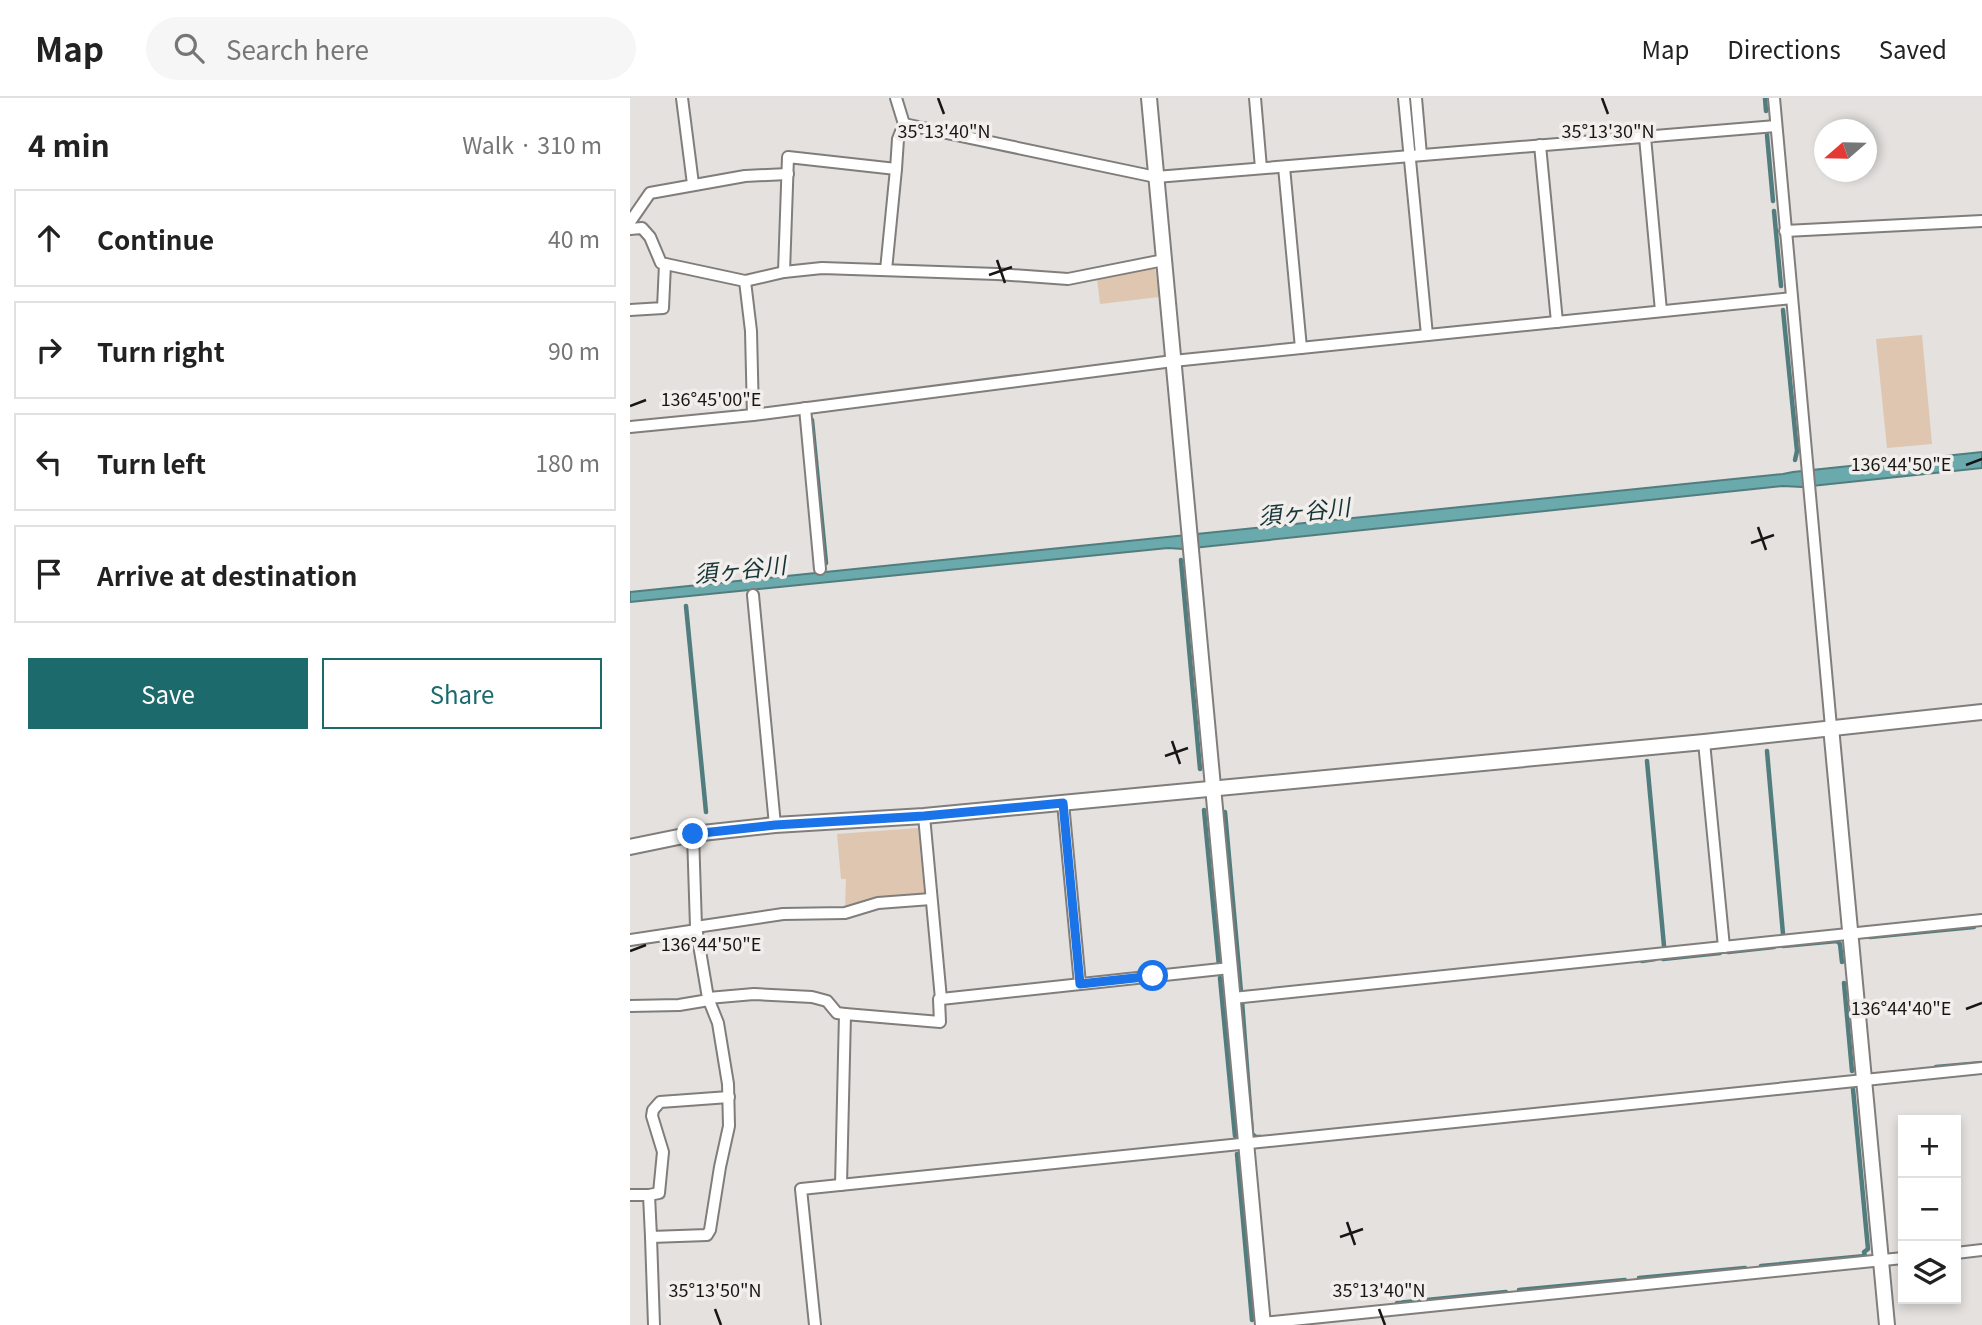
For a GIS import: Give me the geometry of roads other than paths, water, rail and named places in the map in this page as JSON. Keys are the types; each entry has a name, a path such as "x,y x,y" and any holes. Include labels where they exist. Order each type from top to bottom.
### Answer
{"street":[{"path":"682,98 692,184"},
{"path":"886,270 898,138 904,124 896,98"},
{"path":"1149,98 1263,1324 1898,1258"},
{"path":"1255,98 1261,169"},
{"path":"1404,98 1427,335"},
{"path":"1416,98 1421,155"},
{"path":"1774,98 1887,1325"},
{"path":"904,124 1157,177 1776,126"},
{"path":"1645,137 1661,311"},
{"path":"1540,145 1557,322"},
{"path":"784,272 788,157 895,169"},
{"path":"1284,167 1301,348"},
{"path":"630,222 650,193 745,176 788,174"},
{"path":"1785,231 1982,221"},
{"path":"630,229 642,228 650,237 661,263 745,281 784,272 822,268 1068,279 1164,260"},
{"path":"630,310 663,307 665,264"},
{"path":"745,281 751,331 753,415"},
{"path":"630,427 753,415 1173,361 1792,298"},
{"path":"805,408 820,569"},
{"path":"753,596 775,825"},
{"path":"630,847 693,834 775,825 924,816 1213,789 1704,742 1982,712"},
{"path":"1704,742 1724,947"},
{"path":"1063,803 1080,984"},
{"path":"630,1006 679,1004 754,994 812,997 827,1001 836,1013 940,1022 941,999 924,816"},
{"path":"651,1237 707,1234 710,1230 729,1126 728,1084 718,1023 709,999 697,929 693,834"},
{"path":"630,940 783,914 845,913 878,903 931,899"},
{"path":"1233,998 1982,920"},
{"path":"941,999 1230,968"},
{"path":"841,1185 845,1014"},
{"path":"815,1325 801,1189 1982,1068"},
{"path":"630,1195 659,1193 663,1152 652,1116 653,1110 660,1102 729,1097"},
{"path":"649,1195 654,1325"},
{"path":"1961,1252 1982,1250"}],"water":[{"path":"1982,452 1982,468 630,602 630,592"}],"waterway":[{"path":"1410,98 1414,139"},
{"path":"1765,98 1766,111"},
{"path":"1767,135 1773,201"},
{"path":"1774,211 1781,286"},
{"path":"1783,310 1797,451 1795,460"},
{"path":"812,420 826,563"},
{"path":"1181,560 1200,769"},
{"path":"686,606 706,812"},
{"path":"1767,751 1783,934"},
{"path":"1647,761 1664,946"},
{"path":"1204,810 1219,966"},
{"path":"1225,812 1241,992"},
{"path":"1870,937 1974,927"},
{"path":"1783,946 1837,941 1840,944 1842,962"},
{"path":"1728,952 1774,947"},
{"path":"1663,959 1720,953"},
{"path":"1642,961 1655,959"},
{"path":"1220,978 1235,1136"},
{"path":"1844,983 1852,1071"},
{"path":"1242,1001 1252,1134 1261,1137"},
{"path":"1936,1067 1982,1063"},
{"path":"1761,1266 1865,1256 1864,1252 1868,1249 1853,1089"},
{"path":"1237,1154 1252,1320"},
{"path":"1639,1278 1745,1268"},
{"path":"1519,1290 1625,1280"},
{"path":"1397,1303 1506,1292"}],"water label":[{"name":"須ヶ谷川","path":"1304,512"},
{"name":"須ヶ谷川","path":"740,570"}]}
